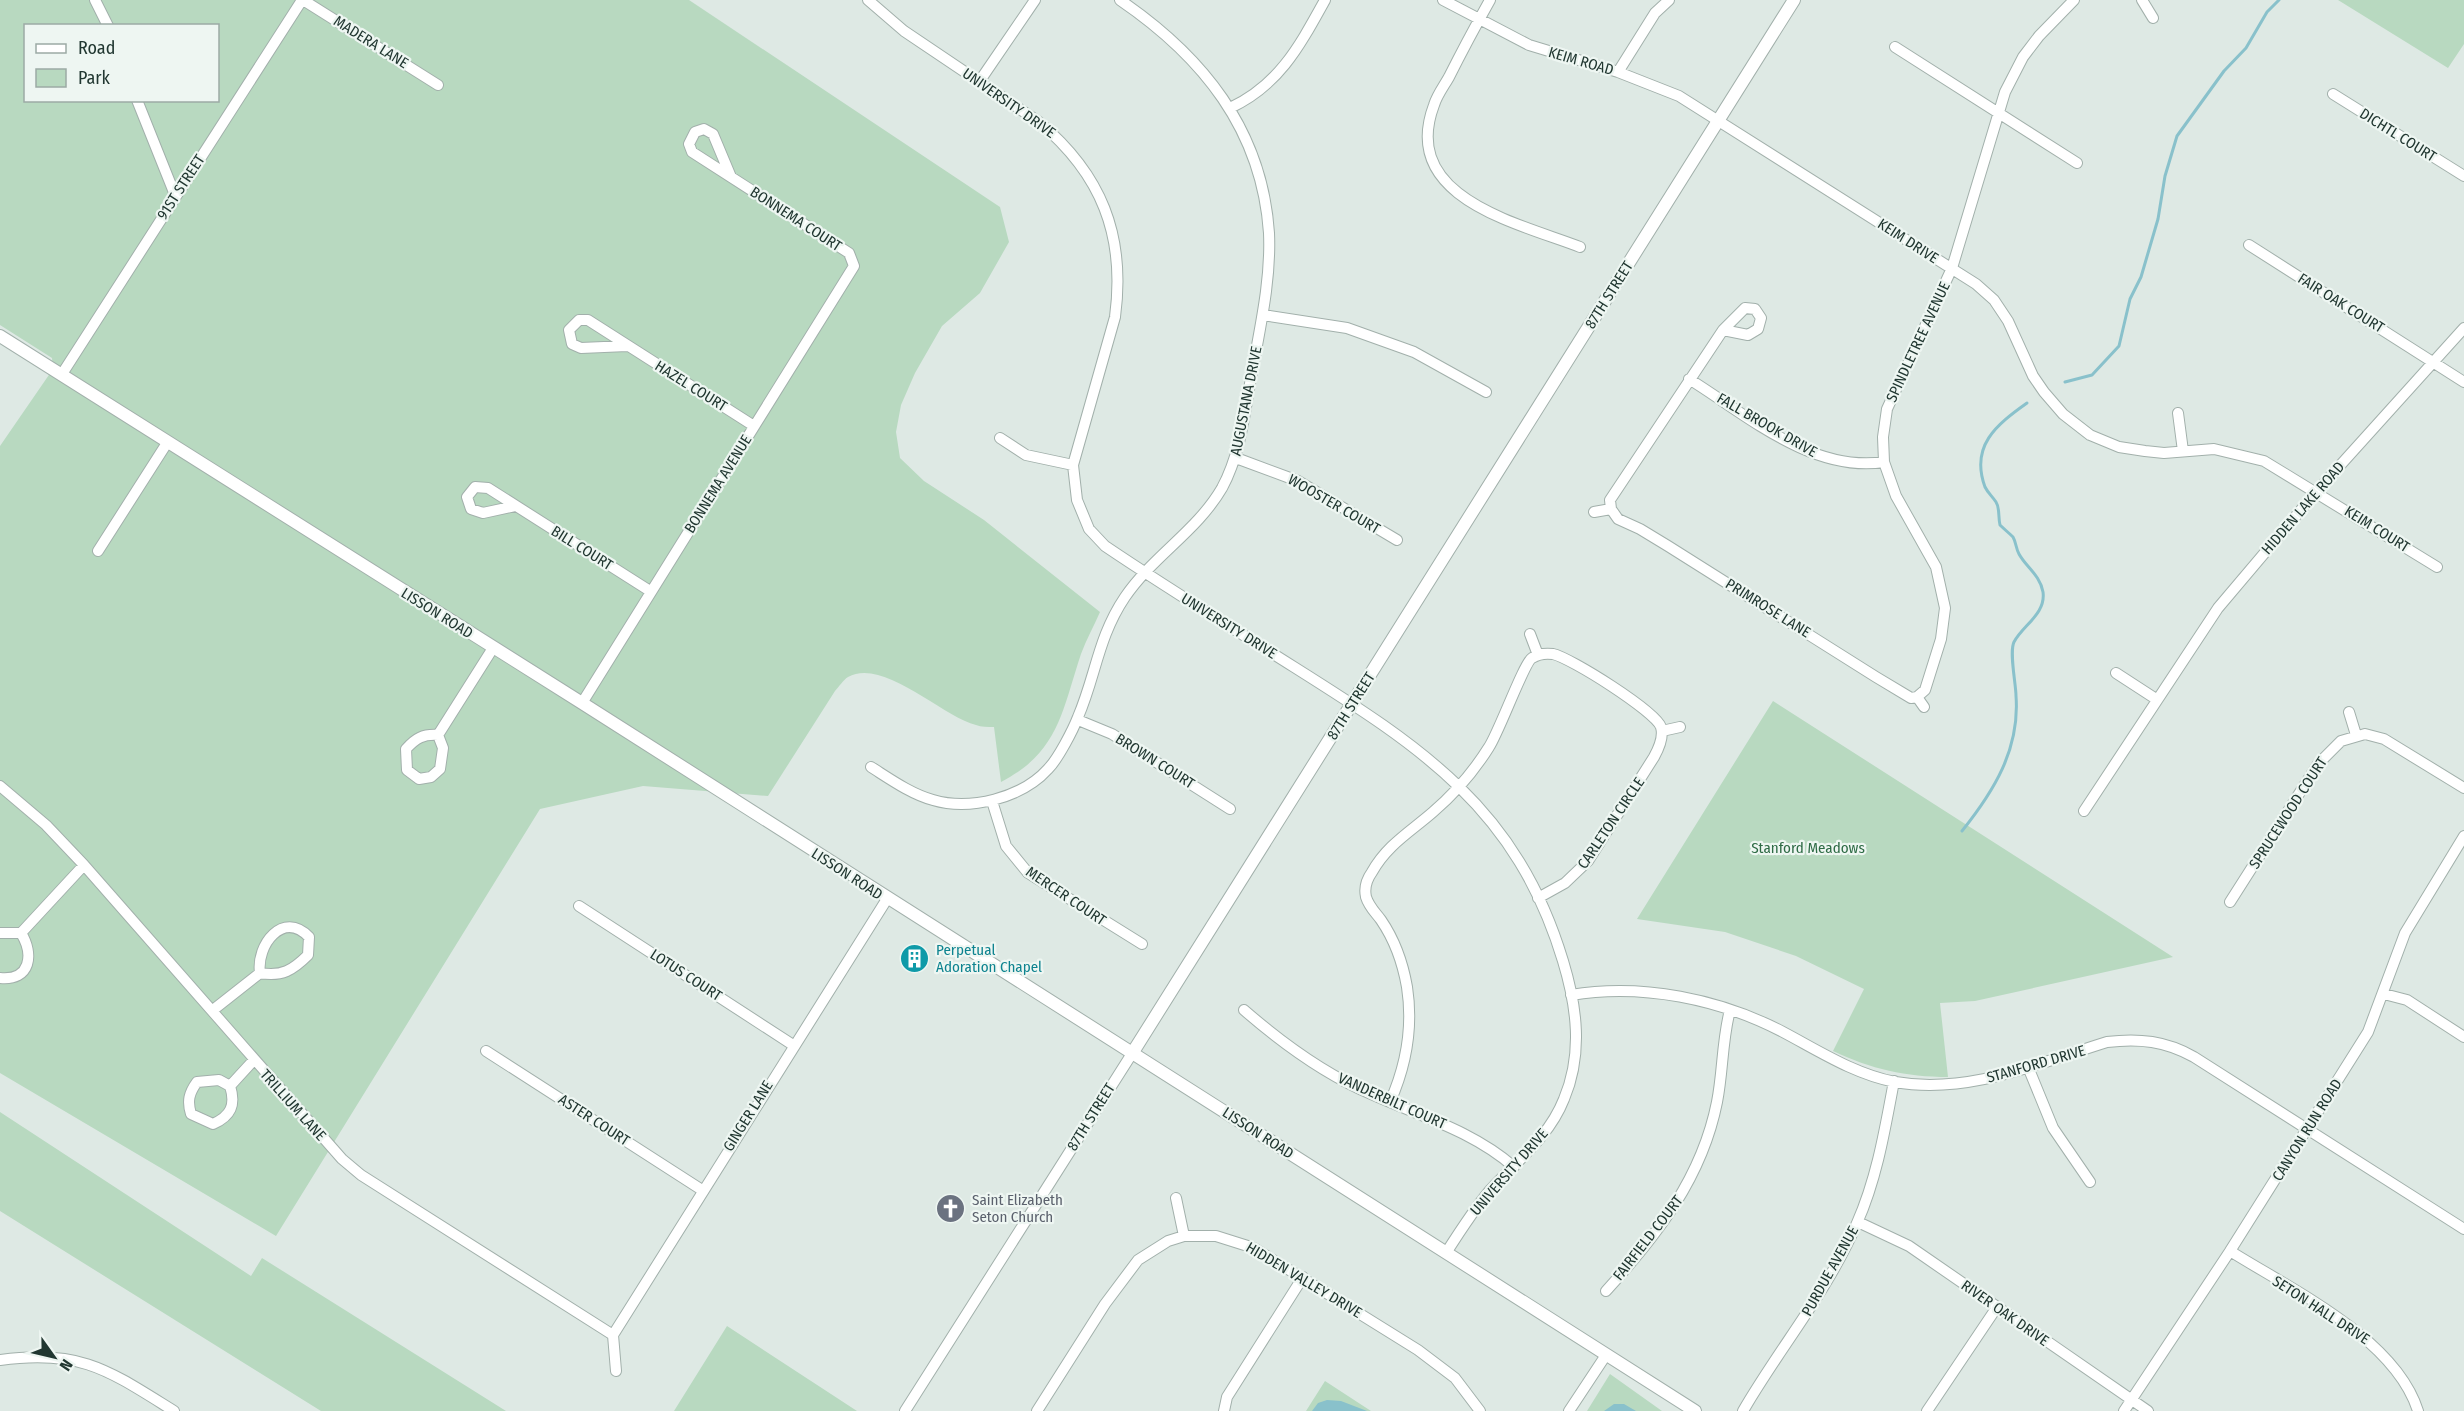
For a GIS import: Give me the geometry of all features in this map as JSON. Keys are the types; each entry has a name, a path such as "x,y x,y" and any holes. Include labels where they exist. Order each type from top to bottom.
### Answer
{"street":[{"path":"95,0 107,24"},
{"name":"MADERA LANE","path":"302,0 438,85"},
{"name":"91ST STREET","path":"62,374 302,0"},
{"name":"UNIVERSITY DRIVE","path":"868,0 904,32 1039,122 1071,150 1102,200 1116,245 1118,286 1115,317 1073,465 1077,500 1089,529 1105,546 1143,572 1353,704 1419,749 1459,786 1508,844 1538,898 1558,944 1571,995 1577,1043 1569,1084 1549,1128 1480,1202 1446,1253"},
{"path":"980,82 1035,0"},
{"name":"AUGUSTANA DRIVE","path":"992,801 1022,788 1047,770 1078,720 1106,627 1143,572 1202,517 1221,489 1236,458 1263,315 1269,254 1264,202 1252,156 1230,108 1200,66 1173,40 1119,0"},
{"path":"1230,108 1265,88 1279,74 1325,0"},
{"name":"KEIM ROAD","path":"1443,0 1529,45 1618,72 1679,96 1719,120"},
{"path":"1490,0 1434,105 1429,134 1433,162 1446,183 1468,201 1498,216 1580,247"},
{"path":"1618,72 1655,13 1670,0"},
{"name":"87TH STREET","path":"905,1411 1353,704 1794,0"},
{"name":"SPINDLETREE AVENUE","path":"1917,697 1925,690 1941,639 1946,608 1936,567 1896,496 1884,462 1883,437 1887,409 1952,268 1998,112 2023,57 2038,36 2074,0"},
{"path":"2142,0 2153,18"},
{"path":"1895,47 2078,163"},
{"name":"DICHTL COURT","path":"2333,94 2464,176"},
{"path":"138,102 175,195"},
{"name":"KEIM DRIVE","path":"1719,120 1976,284 2001,310 2032,376 2063,414 2079,427 2120,447 2154,452 2214,449 2249,456 2278,468 2318,491"},
{"name":"BONNEMA COURT","path":"731,177 713,134 704,129 695,132 689,144 692,152 849,253 854,266"},
{"name":"FAIR OAK COURT","path":"2249,245 2464,382"},
{"name":"BONNEMA AVENUE","path":"582,703 854,266"},
{"path":"1263,315 1347,328 1414,352 1486,392"},
{"name":"HAZEL COURT","path":"627,346 581,348 572,344 569,330 579,320 588,320 754,426"},
{"name":"HIDDEN LAKE ROAD","path":"2084,811 2218,608 2318,491 2464,328"},
{"path":"1594,512 1611,509 1613,493 1632,469 1689,378 1723,330"},
{"name":"LISSON ROAD","path":"0,336 582,703 887,899 1133,1052 1695,1411"},
{"name":"FALL BROOK DRIVE","path":"1689,378 1805,451 1843,463 1884,462"},
{"path":"2178,413 2183,452"},
{"path":"1000,438 1026,455 1073,465"},
{"path":"98,551 167,443"},
{"name":"WOOSTER COURT","path":"1236,458 1304,484 1397,540"},
{"name":"KEIM COURT","path":"2318,491 2437,567"},
{"name":"BILL COURT","path":"515,506 650,591"},
{"name":"PRIMROSE LANE","path":"1611,509 1618,519 1650,534 1911,698 1917,697"},
{"path":"1530,634 1538,655"},
{"path":"438,735 493,648"},
{"path":"1390,1102 1407,1050 1409,1009 1407,985 1394,944 1366,899 1366,886 1384,852 1432,813 1475,768 1498,732 1525,665 1538,655 1550,654 1568,660 1653,715 1662,731 1680,727"},
{"path":"2116,673 2156,699"},
{"path":"1917,697 1924,707"},
{"path":"2349,712 2356,735 2376,736 2396,744 2464,788"},
{"name":"BROWN COURT","path":"1078,720 1112,735 1230,809"},
{"name":"CARLETON CIRCLE","path":"1538,898 1565,883 1588,861 1658,750 1662,731"},
{"path":"425,734 438,735 443,748 440,769 431,777 419,779 407,771 406,748 425,734"},
{"name":"SPRUCEWOOD COURT","path":"2230,902 2318,764 2335,745 2356,735"},
{"path":"871,767 933,800 969,803 992,801"},
{"name":"TRILLIUM LANE","path":"0,786 46,825 84,865 213,1010 253,1061 342,1159 361,1174 613,1335"},
{"name":"MERCER COURT","path":"992,801 1005,846 1028,873 1142,944"},
{"name":"CANYON RUN ROAD","path":"2124,1411 2230,1251 2368,1032 2405,933 2464,836"},
{"path":"0,933 21,933 84,865"},
{"name":"GINGER LANE","path":"613,1335 793,1045 887,899"},
{"name":"LOTUS COURT","path":"579,906 793,1045"},
{"path":"290,926 301,928 309,937 308,955 293,970 274,975 260,972 258,959 264,945 277,931 290,926"},
{"path":"0,978 15,977 25,968 30,957 28,945 21,933"},
{"path":"213,1010 260,972"},
{"name":"STANFORD DRIVE","path":"1571,995 1634,992 1671,996 1730,1010 1766,1024 1844,1065 1894,1082 1962,1083 2028,1068 2107,1042 2129,1039 2162,1042 2194,1057 2464,1229"},
{"path":"2384,994 2407,1000 2464,1037"},
{"name":"VANDERBILT COURT","path":"1244,1010 1309,1059 1338,1077 1465,1134 1493,1150 1514,1167"},
{"name":"FAIRFIELD COURT","path":"1606,1291 1668,1217 1696,1169 1715,1111 1730,1010"},
{"name":"ASTER COURT","path":"486,1051 702,1190"},
{"path":"230,1086 253,1061"},
{"path":"2028,1068 2053,1128 2090,1182"},
{"path":"208,1078 219,1080 230,1086 234,1100 230,1112 222,1120 213,1124 191,1114 188,1104 189,1093 197,1082 208,1078"},
{"name":"PURDUE AVENUE","path":"1743,1411 1773,1361 1827,1282 1858,1222 1880,1152 1894,1082"},
{"path":"1176,1198 1184,1236"},
{"name":"RIVER OAK DRIVE","path":"1858,1222 1908,1246 2148,1411"},
{"name":"HIDDEN VALLEY DRIVE","path":"1037,1411 1128,1270 1145,1254 1168,1241 1184,1236 1216,1236 1236,1240 1303,1277 1446,1370 1464,1388 1480,1411"},
{"name":"SETON HALL DRIVE","path":"2230,1251 2357,1331 2377,1347 2402,1377 2418,1411"},
{"path":"1224,1411 1227,1397 1303,1277"},
{"path":"1927,1411 1997,1307"},
{"path":"613,1335 616,1371"},
{"path":"1569,1411 1606,1355"},
{"path":"0,1360 58,1356 91,1364 122,1378 174,1411"}],"green space":[{"path":"0,0 689,0 1000,207 1009,242 980,293 942,326 915,373 901,405 896,432 900,458 924,481 984,520 1100,612 1081,654 1056,728 1035,757 1001,782 994,727 980,726 962,720 895,681 878,675 862,673 848,677 835,691 768,796 643,786 540,809 276,1236 0,1073 0,446 53,369 52,358 0,325"},
{"path":"2338,0 2464,0 2464,44 2448,68"},
{"name":"Stanford Meadows","path":"1773,701 2173,957 1975,1001 1940,1003 1948,1077 1889,1071 1861,1063 1833,1051 1864,989 1796,956 1725,932 1637,919"},
{"path":"0,1112 251,1276 262,1258 506,1411 321,1411 0,1211"},
{"path":"727,1326 857,1411 674,1411"},
{"path":"1610,1374 1662,1411 1587,1411"},
{"path":"1325,1381 1371,1411 1306,1411"}],"water":[{"path":"1327,1400 1341,1401 1367,1411 1312,1411 1318,1403"},
{"path":"1614,1404 1624,1404 1636,1411 1604,1411"}],"waterway":[{"path":"2065,382 2092,375 2119,346 2130,299 2141,277 2158,219 2165,176 2177,136 2224,71 2246,48 2267,12 2279,0"},
{"path":"1962,831 1994,785 2009,751 2016,715 2012,660 2014,642 2038,613 2043,600 2039,581 2019,554 2013,537 2000,525 1997,504 1985,487 1981,473 1981,460 1989,438 1996,428 2027,403"}],"place":[{"name":"Perpetual Adoration Chapel","path":"915,959"},
{"name":"Saint Elizabeth Seton Church","path":"951,1209"}]}
